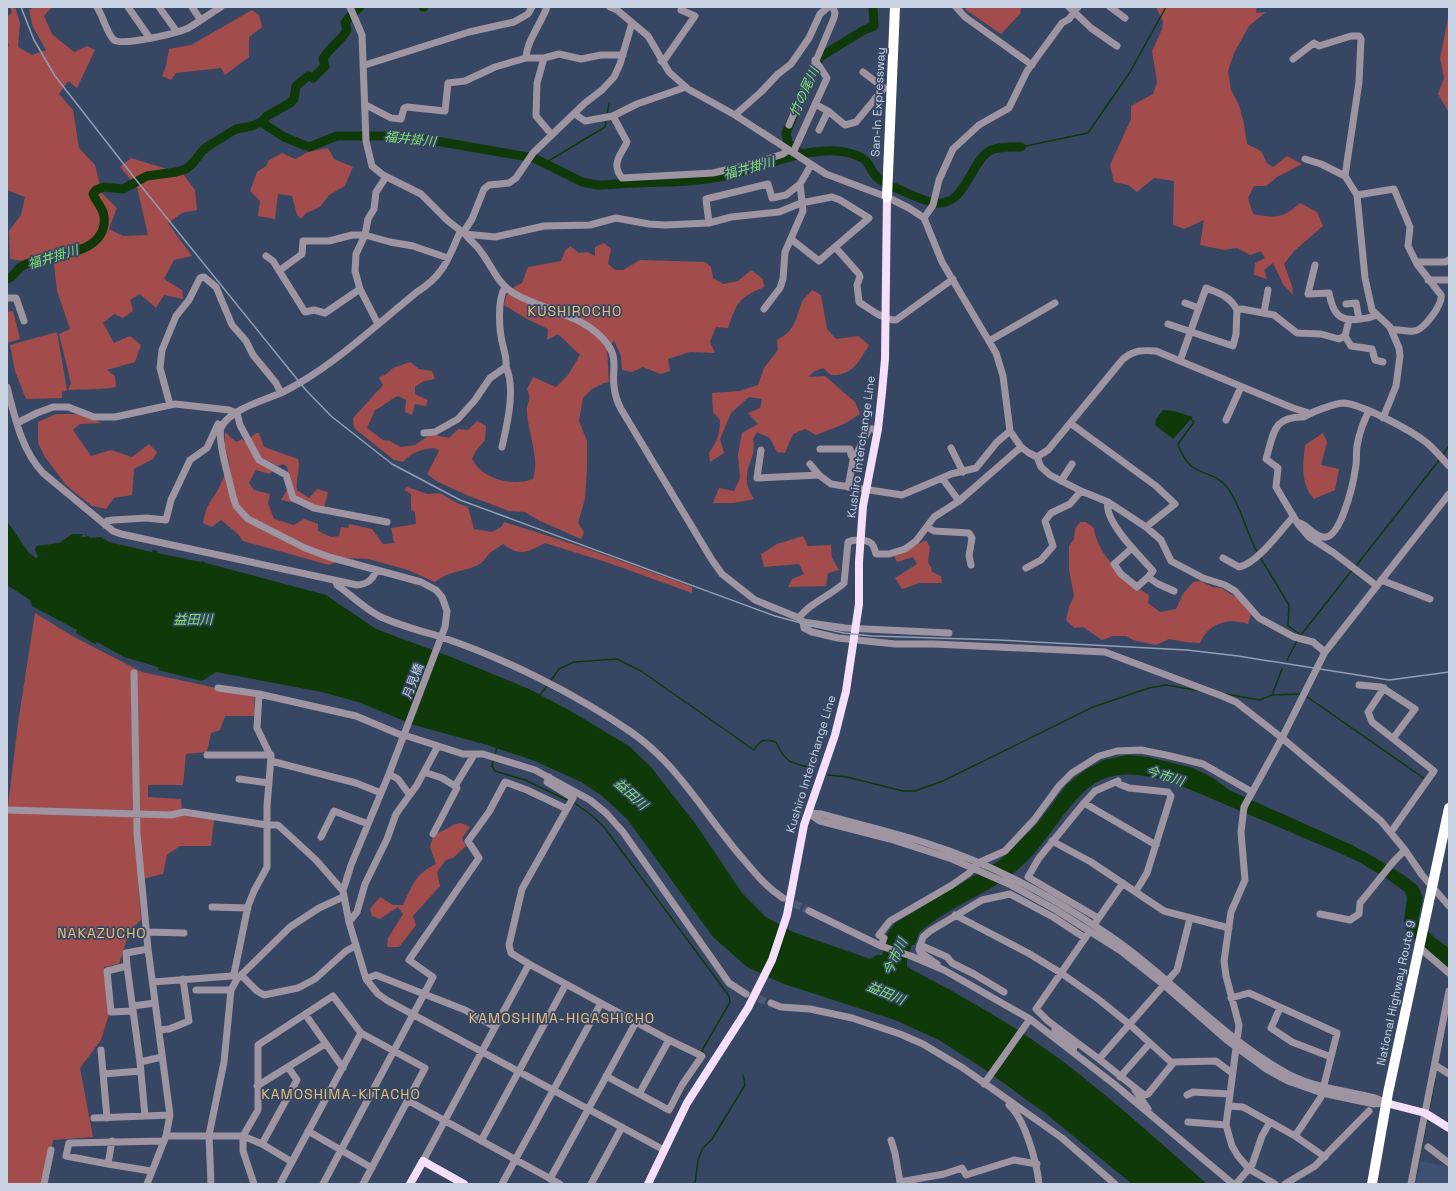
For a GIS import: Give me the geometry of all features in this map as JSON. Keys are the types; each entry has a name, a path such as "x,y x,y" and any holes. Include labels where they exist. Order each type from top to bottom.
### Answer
{"highway":[{"name":"San-In Expressway","path":"887,197 895,7"},
{"name":"National Highway Route 9","path":"1372,1184 1386,1103 1449,808"}],"main road":[{"name":"Kushiro Interchange Line","path":"648,1184 687,1103 761,984 772,960 787,915 801,838 835,735 846,691 857,624 860,541 863,506 878,429 885,359 887,197"},
{"path":"1386,1103 1425,1113 1449,1128"},
{"path":"410,1184 423,1162 464,1184"}],"street":[{"path":"97,7 110,35 115,41 125,43 189,28 200,19 221,7"},
{"path":"128,7 149,37"},
{"path":"159,7 177,32"},
{"path":"192,7 200,19"},
{"path":"350,7 362,35 365,65 366,141 370,160 377,171 422,194 480,250 494,275 505,287 515,294 581,323 600,336 608,344 613,352 614,385 619,404 712,560 722,574 755,600 801,620 845,628 949,633"},
{"path":"365,65 469,32 514,22 528,14 532,7"},
{"path":"526,58 526,48 542,21 547,7"},
{"path":"735,115 761,92 778,74 792,64 809,38 820,14 828,7"},
{"path":"789,125 815,60 834,18 835,13 833,7"},
{"path":"956,7 965,16 1032,65"},
{"path":"1110,7 1125,18"},
{"path":"615,8 648,36 661,61 669,72 686,87 735,115 811,165 843,182 887,197 909,208 924,218 942,262 989,341 1000,364 1010,430 1021,447 1037,457 1040,467 1061,481 1108,502 1146,527 1161,540 1171,561 1203,578 1225,585 1235,591 1260,618 1294,637 1313,642 1325,652"},
{"path":"924,218 933,205 939,180 953,149 978,125 1009,108 1020,84 1032,65 1062,24 1069,19 1074,9 1091,28 1117,46"},
{"path":"661,61 665,59 695,16 681,10"},
{"name":"月見橋","path":"343,894 351,865 389,774 445,627 447,611 442,597 436,590 421,582 329,557 305,548 248,519 240,513 233,496 220,440 220,430 224,421 232,414 281,393 320,370 429,285 441,273 448,258 472,219 484,189 489,185 509,183 516,178 533,154 614,77 623,55 632,23"},
{"path":"1294,59 1314,43 1319,46 1351,36 1360,36 1359,82 1345,176"},
{"path":"366,105 391,118 401,119 404,108 407,107 445,112 448,84 466,81 495,67 526,58 544,58 559,54 581,58 601,54 623,55"},
{"path":"544,58 537,83 536,116 552,135"},
{"path":"613,116 627,142 618,158 618,169 622,178 713,173 759,162 790,152 827,78 815,60"},
{"path":"815,104 828,111 845,125 856,122 884,88 863,72"},
{"path":"575,114 585,121 613,116 637,104 686,87"},
{"path":"819,130 828,111"},
{"path":"1305,159 1321,164 1345,176 1357,195 1365,278 1372,310 1392,330 1399,348 1399,370 1394,392 1384,418"},
{"path":"709,223 706,199 768,184 772,198 786,195 800,184 811,165"},
{"path":"378,324 360,289 355,271 356,254 365,235 368,219 374,209 376,192 386,176"},
{"path":"764,309 780,288 783,279 785,252 802,217 803,211 800,184"},
{"path":"1357,195 1394,189 1410,227 1408,246 1416,262 1428,280 1445,298 1420,329 1413,331 1405,329 1392,330"},
{"path":"463,233 495,237 544,226 590,225 616,218 660,225 709,223 731,217 779,212 801,203 832,197 840,200 868,218 819,261 791,239"},
{"path":"279,271 302,254 303,241 329,241 352,235 365,235 390,242 413,246 448,258"},
{"path":"835,247 859,274 860,277 857,285 858,302 885,317 896,320 953,279"},
{"path":"266,256 279,271 305,312 314,310 325,313 360,289"},
{"path":"1416,262 1445,262 1449,260"},
{"path":"1315,265 1308,294 1329,293 1332,308 1336,314 1349,320 1372,317 1376,315"},
{"path":"170,405 160,368 162,350 176,316 190,300 200,278 204,277 216,287 232,325 246,341 253,355 276,383 281,393"},
{"path":"1428,280 1449,280"},
{"path":"502,447 508,419 510,398 509,373 506,367 507,360 503,346 500,314 502,292 505,287"},
{"path":"1168,324 1191,332 1233,346 1236,334 1237,310 1230,300 1222,294 1206,288 1191,332 1180,361"},
{"path":"1264,313 1268,290"},
{"path":"7,298 16,298 24,320"},
{"path":"989,341 1055,303"},
{"path":"1185,303 1199,308"},
{"path":"1346,304 1356,303 1359,319"},
{"path":"1237,310 1242,309 1264,313 1279,318 1297,333 1321,334 1339,339 1345,336"},
{"path":"1349,320 1345,336 1351,346 1372,349 1375,360 1384,362"},
{"path":"1037,457 1048,450 1123,359 1132,352 1142,350 1156,351 1241,387 1309,413"},
{"path":"424,433 435,432 458,419 466,411 490,378 506,367"},
{"path":"7,387 22,441 34,463 43,473 105,525 121,534 357,586 365,585 372,579 377,570"},
{"path":"1226,420 1241,387"},
{"path":"1430,599 1379,583 1309,537 1293,517 1276,487 1278,468 1266,459 1274,428 1282,420 1293,417 1304,417 1309,413 1342,403 1354,405 1384,418 1416,436 1449,466"},
{"path":"17,423 53,407 68,407 94,416 115,417 175,404 229,410 237,413 240,425 259,460 286,475 293,498 314,508 387,522"},
{"path":"105,525 107,522 113,520 146,518 166,520 170,500 190,460 207,448 215,435 219,422 229,410"},
{"path":"1298,524 1304,525 1317,536 1326,538 1332,535 1346,509 1356,470 1357,446 1364,420 1369,412"},
{"path":"1070,423 1156,486 1175,504 1170,511 1146,527"},
{"path":"850,487 854,459 869,429 878,429"},
{"path":"810,464 819,475 832,484 902,495 951,474 976,468 980,465 997,442 1010,430"},
{"path":"1021,447 959,501 934,517 916,541 905,549 889,554 876,554 871,544 860,541 850,541 847,544 844,583 825,599 804,611 801,620 804,628 818,634 895,644 934,644 1105,652 1236,702 1282,738 1391,832 1422,876 1432,885 1449,906"},
{"path":"951,448 963,472"},
{"path":"820,449 850,449 851,455 854,459"},
{"path":"761,450 757,478 819,475"},
{"path":"1061,481 1072,464"},
{"path":"942,478 959,501"},
{"path":"1026,568 1041,560 1054,546 1045,521 1051,512 1070,504 1081,491"},
{"path":"1275,1184 1249,1168 1232,1146 1226,1125 1237,1044 1238,1021 1231,998 1224,961 1231,912 1245,880 1241,832 1242,816 1251,794 1282,738 1325,652 1449,494"},
{"path":"1108,502 1107,505 1112,520 1121,535 1153,571 1138,587 1121,574 1114,564 1132,548"},
{"path":"1223,558 1239,567 1244,566 1268,547 1293,517"},
{"path":"927,527 934,531 969,533 972,538 969,556 971,565"},
{"path":"1148,577 1158,584 1174,591"},
{"path":"336,582 337,585 371,612 418,631 497,659 560,690 629,731 647,744 674,770 734,849 766,886 783,898"},
{"path":"134,673 137,833 148,949 170,1115 165,1139 147,1184"},
{"path":"1359,684 1384,688 1415,709 1394,738"},
{"path":"218,688 259,694 356,716 438,746 474,755 483,754 504,760 535,770 590,800 606,813 624,832 729,983 746,994"},
{"path":"1384,688 1368,712 1372,722 1434,771 1391,832"},
{"path":"211,1184 209,1135 224,1062 231,990 237,976 248,908 254,891 267,867 267,825 271,758 257,728 259,694"},
{"path":"349,922 357,912 365,884 387,839 396,814 424,772 438,746"},
{"path":"881,946 884,938 879,935 890,921 952,885 977,866 1005,851 1034,820 1059,786 1072,773 1099,756 1117,751 1140,750 1203,764 1251,794"},
{"path":"433,834 457,788 455,786 474,755"},
{"path":"207,756 271,758 356,782 381,793"},
{"path":"424,772 442,778 455,786"},
{"path":"389,774 398,779 409,794"},
{"path":"548,777 547,782 574,798 522,890 509,944 512,953 529,964 669,1040 702,1056 682,1085 669,1110 606,1076"},
{"path":"239,779 269,783"},
{"path":"1098,918 1028,877 1039,858 1052,841 1095,791 1118,781 1119,784 1129,788 1168,792 1171,796 1147,873 1136,891"},
{"path":"323,1184 342,1151 433,977 409,960 479,858 468,841 489,812 505,782 528,790 567,809"},
{"path":"1084,803 1156,845"},
{"path":"9,810 171,815 184,812 267,825 278,825 284,828 316,860 343,894 349,922 366,979 378,994 588,1110 664,1150"},
{"path":"321,837 334,811 368,824"},
{"path":"808,813 822,814 928,843 1056,902 1092,928 1135,953 1166,983 1237,1044 1290,1075 1323,1090 1375,1098 1386,1103"},
{"path":"1052,841 1091,862 1164,911 1229,928"},
{"path":"1320,914 1350,920 1359,914 1360,903 1392,863 1405,850"},
{"path":"1123,883 1036,1009 1144,1095 1148,1094 1172,1063"},
{"path":"237,976 304,916 343,894"},
{"path":"944,970 944,968 920,952 920,945 926,934 982,900 1010,894 1053,917 1085,938"},
{"path":"212,908 248,908"},
{"path":"809,911 881,946 911,956 944,970 1073,1051 1206,1160 1232,1184"},
{"path":"956,915 1028,953 1061,973 1098,999 1129,1024 1172,1063 1216,1061 1232,1073"},
{"path":"1099,1059 1177,970 1190,918"},
{"path":"147,932 184,933"},
{"path":"920,945 947,957 952,963 1004,992"},
{"path":"153,982 237,976 264,995 298,988 315,979 346,951 356,946"},
{"path":"1420,947 1449,973"},
{"path":"145,1116 140,1062 126,953 148,949"},
{"path":"423,1162 529,964"},
{"path":"127,966 107,971 111,1012 133,1009 155,1003"},
{"path":"366,979 376,975 464,1010 495,1027"},
{"path":"159,1030 169,1029 189,1021 183,979"},
{"path":"481,1141 566,984"},
{"path":"196,990 231,990"},
{"path":"1411,1184 1449,991"},
{"path":"1231,998 1249,993 1337,1033 1323,1090 1295,1136"},
{"path":"254,1184 243,1151 243,1136 258,1110 258,1045 333,996 361,1033 425,1068 409,1101 363,1184"},
{"path":"502,1184 601,1003"},
{"path":"771,1003 792,1009 810,1009 852,1018 900,1034 945,1056 986,1082 995,1091 1062,1138 1115,1184"},
{"path":"1280,1008 1271,1028 1292,1042 1331,1057"},
{"path":"305,1014 343,1068"},
{"path":"550,1178 636,1022"},
{"path":"986,1082 1027,1022"},
{"path":"1054,1024 1052,1027 1074,1046 1073,1051"},
{"path":"280,1184 361,1033"},
{"path":"639,1094 669,1040"},
{"path":"1120,1077 1150,1042"},
{"path":"257,1086 325,1044"},
{"path":"101,1050 107,1118"},
{"path":"140,1062 162,1057"},
{"path":"1435,1066 1449,1074"},
{"path":"262,1144 297,1080 288,1067"},
{"path":"103,1074 141,1071"},
{"path":"1134,1088 1135,1092 1149,1110 1151,1116"},
{"path":"995,1091 997,1095 1015,1111 1037,1164 1039,1184"},
{"path":"1188,1095 1193,1092 1230,1094"},
{"path":"409,1101 560,1184"},
{"path":"1229,1106 1243,1107 1295,1136 1325,1157"},
{"path":"1286,1184 1304,1174 1325,1157 1351,1127 1369,1111"},
{"path":"94,1118 170,1115"},
{"path":"1188,1122 1226,1125"},
{"path":"1236,1184 1249,1168 1270,1122"},
{"path":"591,1184 622,1127"},
{"path":"308,1132 372,1168"},
{"path":"151,1172 66,1156 69,1143 165,1139 209,1135 243,1136 262,1144 292,1162"},
{"path":"891,1140 900,1182 944,1174 962,1168 966,1175 1014,1160 1037,1164"},
{"path":"108,1164 112,1141"},
{"path":"1428,1147 1449,1163"},
{"path":"44,1184 51,1150"}],"shaded area":[{"path":"10,7 15,7 20,23 18,47 32,55 46,50 33,27 29,10 34,7 52,7 44,16 52,34 74,52 87,46 95,50 77,88 68,81 59,94 73,110 79,148 95,165 102,193 117,208 109,229 123,236 148,235 137,187 120,167 131,158 183,174 195,190 197,210 182,213 168,223 192,256 174,260 164,279 182,290 183,299 164,295 156,308 140,294 130,300 133,311 123,318 114,314 103,323 114,343 130,336 141,345 135,362 107,370 115,376 116,387 68,390 71,383 59,334 70,329 57,291 53,255 23,261 10,259 9,231 21,215 25,197 7,190 7,50 9,44 7,42 7,17 12,12"},
{"path":"966,7 1021,7 1020,14 1001,34 966,10"},
{"path":"1156,7 1257,7 1256,13 1266,12 1249,26 1234,53 1228,71 1231,90 1239,105 1244,124 1247,144 1261,151 1267,163 1273,167 1287,156 1302,164 1277,177 1266,186 1254,186 1248,198 1253,214 1268,216 1283,215 1300,203 1317,212 1323,226 1294,251 1284,264 1292,286 1293,295 1283,284 1273,263 1264,270 1267,279 1254,275 1255,263 1265,258 1261,251 1250,255 1237,248 1224,250 1200,245 1204,220 1184,229 1173,225 1174,181 1154,178 1137,192 1128,185 1114,182 1110,165 1131,119 1131,106 1153,94 1157,82 1152,51 1162,29 1163,21"},
{"path":"252,10 259,15 262,27 249,37 249,57 225,75 221,68 176,73 171,80 162,76 166,66 169,49 191,45"},
{"path":"1449,13 1449,113 1438,94 1444,78 1440,58"},
{"path":"328,148 334,159 353,167 345,186 329,195 320,207 306,213 301,219 297,215 292,196 278,194 275,219 258,216 260,201 250,191 257,172 266,166 269,160 282,153 295,159 308,152"},
{"path":"604,243 611,249 608,264 615,270 623,270 640,260 705,262 711,267 713,278 723,284 738,281 751,270 763,279 764,287 749,294 740,302 736,307 728,328 716,327 710,342 715,353 690,352 668,359 670,371 660,374 643,367 632,372 622,370 621,356 614,341 607,348 609,382 592,389 583,398 579,421 587,441 585,499 578,523 584,532 581,539 538,520 525,512 509,511 469,496 438,482 427,474 439,451 435,448 417,452 403,462 394,460 354,428 353,418 383,385 379,377 385,375 393,368 410,362 419,369 432,371 435,379 424,381 415,387 415,394 428,400 426,406 415,404 412,415 405,412 406,400 398,396 375,410 367,428 383,440 390,441 401,447 415,445 431,434 449,438 458,429 468,430 477,421 486,426 485,440 476,451 472,459 477,466 483,472 498,480 516,482 533,479 535,463 528,420 527,408 529,393 527,389 533,377 556,387 568,375 580,355 558,334 547,340 548,329 527,319 504,305 507,294 514,287 522,283 528,267 561,261 565,251 570,246 579,253 587,252 595,256 595,247"},
{"path":"812,290 821,295 827,329 836,339 858,336 869,345 858,362 845,373 831,375 823,368 815,371 808,377 825,376 855,402 860,414 844,424 816,435 805,429 793,434 785,453 777,452 770,438 757,432 753,439 754,445 747,476 750,493 754,499 734,503 713,503 719,488 734,491 740,478 738,454 742,433 758,424 748,413 760,408 762,399 749,397 731,413 720,439 724,453 710,462 709,453 718,438 720,420 713,412 712,393 739,391 758,385 764,368 778,350 777,340 788,332 794,324 802,302"},
{"path":"13,311 20,339 7,343 7,312"},
{"path":"57,332 67,390 62,392 62,398 26,399 15,371 10,345"},
{"path":"56,414 78,414 102,423 80,424 73,430 91,456 111,450 132,457 149,444 157,452 153,459 134,469 132,495 114,498 106,509 92,506 66,485 45,457 38,443 38,422"},
{"path":"225,432 236,442 242,439 245,442 256,433 259,433 264,447 298,459 299,467 297,490 309,498 317,489 328,492 324,508 281,500 291,483 287,467 283,464 278,466 261,457 263,464 272,472 269,474 256,470 249,483 254,490 270,494 268,503 274,519 294,525 304,519 318,524 318,531 331,537 339,536 341,527 348,528 349,524 372,529 383,544 394,543 391,528 416,524 415,512 411,510 411,494 404,490 407,487 427,494 440,493 457,503 468,507 474,529 492,532 501,527 504,522 528,529 692,587 692,593 606,562 545,543 524,552 515,551 503,544 490,553 478,565 450,574 435,582 408,570 368,559 347,558 329,565 243,541 238,534 221,520 212,527 203,523 206,510 230,467 225,446"},
{"path":"1323,433 1327,442 1321,465 1339,469 1335,490 1314,499 1306,487 1304,480 1303,467 1305,445"},
{"path":"1080,522 1086,522 1094,528 1096,538 1106,557 1131,583 1149,595 1148,603 1160,612 1176,609 1183,594 1193,582 1201,581 1212,587 1221,588 1236,597 1251,614 1248,624 1234,621 1220,623 1208,631 1200,643 1169,639 1156,645 1133,640 1126,636 1113,636 1102,640 1083,627 1074,628 1066,620 1069,607 1074,596 1069,570 1069,546 1074,539 1075,529"},
{"path":"803,536 808,546 831,545 832,558 839,570 828,573 826,586 788,587 792,579 804,574 799,564 764,567 761,554 777,544"},
{"path":"926,540 930,547 928,562 932,572 941,576 942,583 920,583 902,589 895,578 917,564 913,557 897,562 894,556"},
{"path":"35,613 74,637 142,672 254,696 255,716 225,716 220,730 211,733 207,752 186,754 183,785 148,785 148,797 181,799 182,815 214,820 211,846 180,846 167,855 163,874 138,880 141,920 130,930 119,964 104,967 110,1011 101,1040 80,1068 93,1137 53,1140 45,1184 7,1184 7,814 18,723"},
{"path":"461,823 470,827 462,838 466,846 453,858 446,860 437,872 440,886 413,916 416,925 399,947 387,947 388,938 403,914 398,907 380,919 372,916 370,909 380,897 393,905 403,905 412,886 419,876 436,864 430,847 434,834"},
{"path":"1421,1161 1449,1167 1449,1184 1416,1184"}],"water":[{"path":"1163,410 1174,411 1193,417 1173,439 1155,425 1156,419"},
{"name":"益田川","path":"7,521 29,553 36,558 38,557 35,550 36,546 59,543 72,534 83,534 81,537 101,537 109,542 202,561 326,595 376,629 454,658 529,689 569,710 629,746 651,767 697,826 742,893 766,917 793,932 870,959 877,955 882,955 888,936 886,935 895,923 1000,860 1036,825 1067,784 1085,770 1104,760 1127,755 1148,757 1193,768 1213,778 1229,790 1352,845 1402,874 1418,886 1423,898 1418,921 1435,938 1449,948 1449,969 1409,933 1405,927 1404,921 1407,898 1405,892 1386,878 1359,862 1172,782 1129,774 1112,776 1092,785 1081,794 1042,844 1023,865 998,884 944,914 919,933 915,945 912,945 907,961 907,967 991,1014 1051,1053 1123,1110 1207,1184 1132,1184 1045,1113 981,1067 939,1040 895,1020 784,984 747,967 713,937 627,819 601,795 581,782 535,761 487,745 414,725 358,702 322,692 216,672 202,681 158,670 158,667 124,657 97,642 95,644 76,633 77,630 32,606 30,600 7,585"}],"waterway":[{"name":"福井掛川","path":"7,279 24,265 34,261 74,252 87,247 97,239 103,229 104,216 93,194 96,190 104,187 123,189 147,176 186,169 193,163 203,150 210,145 236,129 252,126 261,122 267,116 290,103 294,99 296,86 308,76 313,78 325,66 323,59 328,51 342,38 347,30 345,23 360,7"},
{"name":"竹の尾川","path":"816,66 820,57 864,30 874,26 873,7"},
{"path":"1021,147 1088,133 1130,72 1166,7"},
{"path":"607,114 609,104"},
{"name":"竹の尾川","path":"793,117 786,133 788,143 801,154"},
{"path":"545,163 605,127 606,120"},
{"name":"福井掛川","path":"261,122 284,137 309,147 337,136 407,136 534,158 582,182 597,185 714,178 791,157 826,151 843,152 863,158 875,175 882,181"},
{"name":"福井掛川","path":"893,187 930,202 946,202 954,198 961,190 978,163 991,150 1002,147 1021,147"},
{"path":"1191,419 1194,422 1178,444 1183,455 1188,463 1194,468 1221,481 1227,487 1240,510 1257,552"},
{"path":"1442,456 1449,446"},
{"path":"1356,566 1440,459"},
{"path":"1260,557 1289,605 1288,626 1301,635"},
{"path":"1301,635 1352,570"},
{"path":"1287,660 1297,641"},
{"path":"550,682 559,669 574,662 617,659 641,671 754,750 760,742 765,740 776,742 788,760 809,767"},
{"path":"1272,695 1282,669"},
{"path":"539,696 548,685"},
{"path":"828,775 847,777 903,791 915,791 943,781 1093,707 1149,688 1166,685 1201,691"},
{"path":"1226,694 1260,700 1272,695 1300,694"},
{"path":"1306,696 1425,779"},
{"path":"495,755 497,747"},
{"path":"493,761 492,766 495,771 525,780 569,801"},
{"path":"573,802 590,814 604,827 729,996 730,1002 702,1051 706,1055"},
{"path":"695,1184 698,1160 703,1148 712,1139 745,1085 743,1075"},
{"path":"1429,1110 1435,1080"},
{"path":"1416,1175 1427,1120"}],"tunnel":[{"path":"785,899 809,911"},
{"path":"749,995 771,1003"}],"railway":[{"path":"21,7 34,40 55,76 137,181 305,389 331,416 392,464 460,500 775,616 844,633 872,636 999,640 1187,650 1238,656 1389,680 1449,672"}],"district":[{"name":"KUSHIROCHO","path":"575,311"},
{"name":"NAKAZUCHO","path":"102,933"},
{"name":"KAMOSHIMA-HIGASHICHO","path":"562,1018"},
{"name":"KAMOSHIMA-KITACHO","path":"341,1094"}],"water label":[{"name":"今市川","path":"1165,776"},
{"name":"今市川","path":"895,957"}]}
